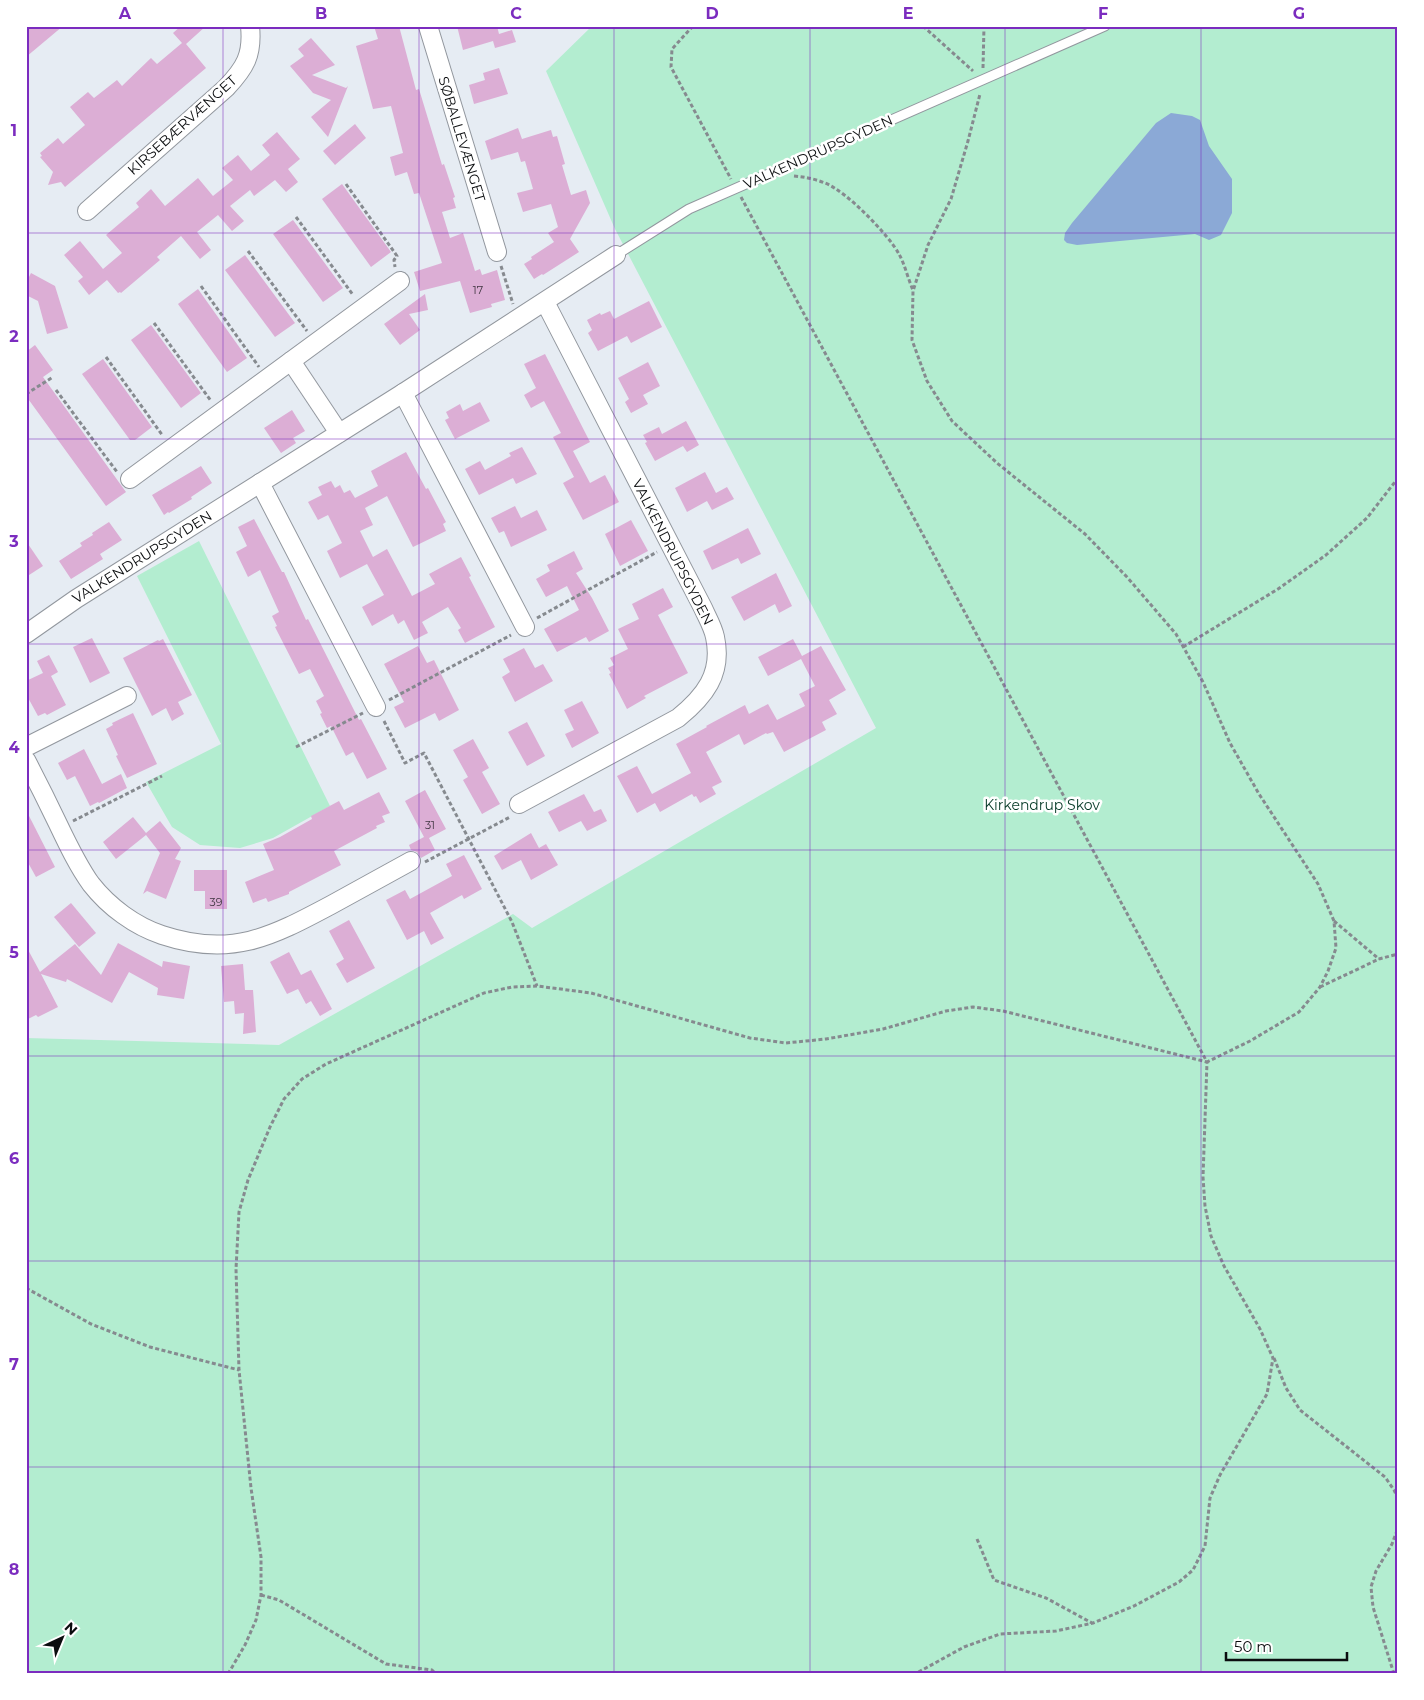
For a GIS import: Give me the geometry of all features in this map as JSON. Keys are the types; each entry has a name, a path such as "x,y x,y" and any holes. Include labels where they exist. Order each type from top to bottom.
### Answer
{"street":[{"name":"KIRSEBÆRVÆNGET","path":"87,211 226,88 238,75 249,54 250,26"},
{"name":"SØBALLEVÆNGET","path":"428,26 497,252"},
{"name":"VALKENDRUPSGYDEN","path":"26,634 76,599 403,393 616,255"},
{"path":"130,479 400,282"},
{"name":"VALKENDRUPSGYDEN","path":"518,804 678,718 695,704 709,686 716,664 715,636 703,608 545,302"},
{"path":"291,361 340,433"},
{"path":"403,393 525,627"},
{"path":"260,483 376,707"},
{"path":"26,747 127,696"},
{"path":"26,760 76,859 91,884 110,904 131,920 152,932 176,940 209,945 244,942 274,933 290,927 411,861"}],"lane":[{"name":"VALKENDRUPSGYDEN","path":"616,255 689,209 1105,26"}],"path":[{"path":"693,26 672,49 671,67 1207,1062 1203,1177 1205,1206 1211,1236 1224,1266 1260,1329 1286,1388 1300,1410 1385,1477 1398,1499"},
{"path":"923,26 983,80"},
{"path":"228,1674 245,1645 256,1620 261,1595 261,1557 251,1488 239,1370 236,1269 239,1212 248,1180 270,1127 284,1099 302,1079 335,1060 484,993 512,987 537,986 591,993 750,1038 786,1043 826,1039 883,1029 946,1011 972,1007 1003,1011 1207,1062 1250,1042 1300,1012 1320,987 1328,971 1336,948 1334,921 1318,884 1259,794 1230,743 1202,682 1176,634 1127,576 1085,534 997,463 952,421 927,381 912,340 913,291 928,245 951,199 983,80 984,26"},
{"path":"768,174 806,177 826,183 852,200 878,227 899,254 913,291"},
{"path":"346,184 397,256 394,260 396,276 400,282"},
{"path":"296,217 363,308"},
{"path":"248,252 315,343"},
{"path":"497,252 517,320"},
{"path":"201,286 267,378"},
{"path":"154,323 220,413"},
{"path":"106,357 171,449"},
{"path":"26,394 53,377"},
{"path":"56,390 121,479 130,479"},
{"path":"1183,647 1278,589 1326,555 1367,518 1398,478"},
{"path":"296,747 376,707 525,627 540,615 670,545"},
{"path":"376,707 405,763 424,753 512,922 537,986"},
{"path":"60,827 162,776"},
{"path":"411,861 418,866 468,840 514,815 518,804"},
{"path":"1334,921 1379,959"},
{"path":"1320,987 1379,959 1398,954"},
{"path":"26,1288 92,1324 150,1347 239,1370"},
{"path":"915,1674 964,1647 1000,1634 1056,1631 1092,1623 1134,1606 1179,1582 1193,1570 1205,1546 1210,1498 1220,1475 1267,1394 1273,1358"},
{"path":"1394,1674 1373,1607 1371,1588 1376,1571 1392,1544 1398,1528"},
{"path":"977,1539 994,1580 1046,1598 1092,1623"},
{"path":"261,1595 279,1600 386,1664 432,1670 436,1674"}],"green space":[{"name":"Kirkendrup Skov","path":"592,26 1398,26 1398,1674 26,1674 26,1038 279,1045 513,914 532,928 876,728 615,229 546,71"},
{"path":"199,541 330,806 273,838 240,848 200,845 172,827 146,782 221,744 137,576"}],"water":[{"path":"1171,113 1192,116 1200,120 1209,146 1232,179 1232,213 1221,235 1209,240 1195,234 1077,245 1067,243 1064,240 1065,233 1072,223 1156,123"}],"building":[{"path":"26,26 63,26 26,57"},
{"path":"181,26 206,26 186,44 206,68 65,187 61,182 48,185 53,172 40,157 42,156 40,153 58,138 63,144 85,125 70,107 88,92 94,98 117,80 122,86 151,58 157,64 182,43 173,33"},
{"path":"374,26 399,26 416,90 419,89 442,165 444,164 455,197 453,198 456,208 442,212 450,238 463,233 475,271 480,269 482,275 497,270 505,300 491,304 492,307 470,313 460,281 420,291 414,272 442,263 419,193 414,194 407,172 395,176 390,157 403,153 391,106 373,109 356,46 378,39"},
{"path":"457,26 497,26 499,34 512,30 516,42 495,48 493,41 463,50"},
{"path":"311,38 335,65 312,75 346,88 348,86 328,137 311,117 331,100 313,93 290,66 304,56 298,49"},
{"path":"499,68 508,94 474,104 469,85 485,80 483,73"},
{"path":"355,124 366,138 335,165 323,151"},
{"path":"518,128 522,139 551,130 553,137 557,136 565,164 562,165 571,195 586,190 590,203 570,239 579,252 534,279 524,264 532,259 531,257 554,242 548,233 558,227 551,204 523,212 517,193 533,189 525,161 521,162 518,152 491,160 485,141"},
{"path":"277,132 300,159 288,169 298,182 286,192 275,180 254,196 250,190 230,206 244,221 232,231 218,215 197,232 211,250 200,259 181,236 157,257 160,260 121,293 118,293 107,280 89,295 78,281 83,277 64,255 80,241 103,269 122,253 106,235 139,207 136,203 151,189 165,206 198,178 213,196 233,180 222,168 238,155 251,171 270,155 262,145"},
{"path":"342,184 391,252 371,267 322,199"},
{"path":"293,220 343,288 323,302 273,234"},
{"path":"245,255 295,323 275,337 225,270"},
{"path":"31,273 55,286 68,328 47,334 38,301 26,295 26,283"},
{"path":"198,289 247,358 227,372 178,304"},
{"path":"425,294 428,310 409,314 420,330 400,345 384,324"},
{"path":"649,301 662,327 631,343 627,336 598,351 588,333 592,330 587,320 600,313 601,315 610,311 614,319"},
{"path":"151,325 201,393 181,408 131,340"},
{"path":"35,345 53,370 43,377 126,492 106,506 26,396 26,352"},
{"path":"545,354 590,442 573,451 590,483 605,475 619,502 583,520 563,483 574,477 553,437 561,433 544,401 531,408 524,395 536,388 524,364"},
{"path":"103,359 152,427 135,440 130,440 82,374"},
{"path":"648,362 660,386 643,395 648,404 631,413 625,402 629,399 618,378"},
{"path":"480,402 490,421 455,439 445,420 449,418 446,412 460,404 463,411"},
{"path":"292,410 305,431 293,438 296,443 281,453 264,428"},
{"path":"686,421 699,445 687,452 683,446 655,461 645,443 647,442 643,435 659,427 662,434"},
{"path":"522,447 537,474 516,484 513,478 479,495 465,469 480,461 485,470 511,456 509,453"},
{"path":"406,452 446,522 443,524 446,531 413,547 387,496 365,508 373,525 360,531 373,557 387,549 412,596 435,584 429,574 461,557 471,576 469,577 495,627 465,643 458,630 461,628 448,607 422,622 428,633 414,640 404,620 398,624 393,614 372,626 362,607 384,595 367,564 340,578 327,551 342,543 328,515 318,520 308,502 322,495 318,487 331,481 335,488 340,485 344,493 350,490 355,498 378,486 371,471"},
{"path":"201,466 212,483 191,497 192,499 164,515 152,495"},
{"path":"705,472 716,493 727,487 734,499 712,510 707,501 687,512 675,488"},
{"path":"515,506 521,518 537,510 547,530 511,547 504,531 499,533 491,518"},
{"path":"254,519 282,572 284,572 306,620 308,619 359,720 361,719 387,769 367,779 353,752 346,756 331,726 327,728 316,701 324,696 310,669 299,674 275,627 277,626 272,616 279,612 260,570 248,577 236,552 247,546 238,527"},
{"path":"631,520 648,551 620,566 605,534"},
{"path":"109,522 122,540 100,554 103,559 71,579 59,561 82,546 80,543"},
{"path":"748,528 761,554 741,564 738,558 712,570 703,551"},
{"path":"26,541 43,566 26,577"},
{"path":"574,551 583,569 576,573 592,598 609,631 589,642 586,637 557,652 544,629 579,610 567,586 546,597 536,579 550,571 547,565"},
{"path":"776,573 792,606 779,613 775,604 744,621 731,597"},
{"path":"663,588 673,607 658,615 688,673 644,696 646,698 627,709 609,674 611,673 608,668 614,665 610,658 628,649 618,629 639,619 632,604"},
{"path":"92,638 110,673 90,683 73,647"},
{"path":"163,639 192,695 178,702 184,714 172,721 166,708 152,716 123,658"},
{"path":"793,639 802,656 821,646 846,690 829,700 837,714 822,722 826,730 784,752 773,732 766,733 744,745 739,734 706,752 722,782 712,787 716,794 700,803 696,796 694,797 692,794 660,812 655,803 637,813 617,776 637,766 652,794 691,773 676,744 706,726 745,705 749,714 768,704 777,720 805,706 799,694 815,686 801,659 768,676 758,657"},
{"path":"418,646 427,663 434,660 459,710 439,721 435,713 405,728 394,707 404,702 384,664"},
{"path":"524,648 535,668 543,664 553,681 515,702 502,677 510,672 503,659"},
{"path":"49,655 58,672 51,676 66,705 47,715 45,713 38,716 26,694 26,681 43,673 37,661"},
{"path":"582,701 599,733 572,748 565,734 574,730 564,710"},
{"path":"133,713 157,764 127,778 106,729 113,725 112,723"},
{"path":"527,722 545,756 527,766 508,732"},
{"path":"473,739 489,768 482,772 500,804 482,814 463,780 468,777 453,750"},
{"path":"84,749 102,784 121,774 127,788 90,806 75,776 67,780 58,763"},
{"path":"425,790 446,829 429,838 435,850 421,858 417,852 411,850 409,845 424,837 405,801"},
{"path":"379,792 390,813 382,816 385,822 376,826 377,828 334,851 341,865 289,892 289,894 268,902 266,898 253,903 245,882 274,870 263,844 312,819 311,816 339,801 344,810"},
{"path":"584,794 594,812 601,809 607,821 587,831 581,821 559,832 548,812"},
{"path":"26,810 55,867 36,877 26,859"},
{"path":"133,817 146,833 160,821 181,848 175,859 181,861 166,899 147,891 143,894 160,853 146,835 116,859 103,842"},
{"path":"531,833 539,848 546,844 558,865 531,880 521,860 502,870 494,856"},
{"path":"464,855 482,889 464,899 462,895 430,913 444,938 431,945 424,931 407,940 386,900 405,890 410,899 452,876 446,864"},
{"path":"194,870 227,870 227,909 205,909 205,891 194,891"},
{"path":"71,903 96,933 79,947 54,917"},
{"path":"349,920 375,968 347,983 336,964 344,959 329,931"},
{"path":"118,943 162,967 163,961 190,966 184,999 157,995 158,988 129,972 112,1003 67,979 66,982 41,974 58,1007 38,1017 36,1015 26,1020 26,946 40,972 75,944 101,975"},
{"path":"289,952 301,975 311,970 332,1009 320,1016 311,1001 306,1004 298,989 287,994 270,962"},
{"path":"243,964 245,990 253,990 256,1032 243,1034 244,1013 235,1014 234,1001 224,1002 221,966"}]}
